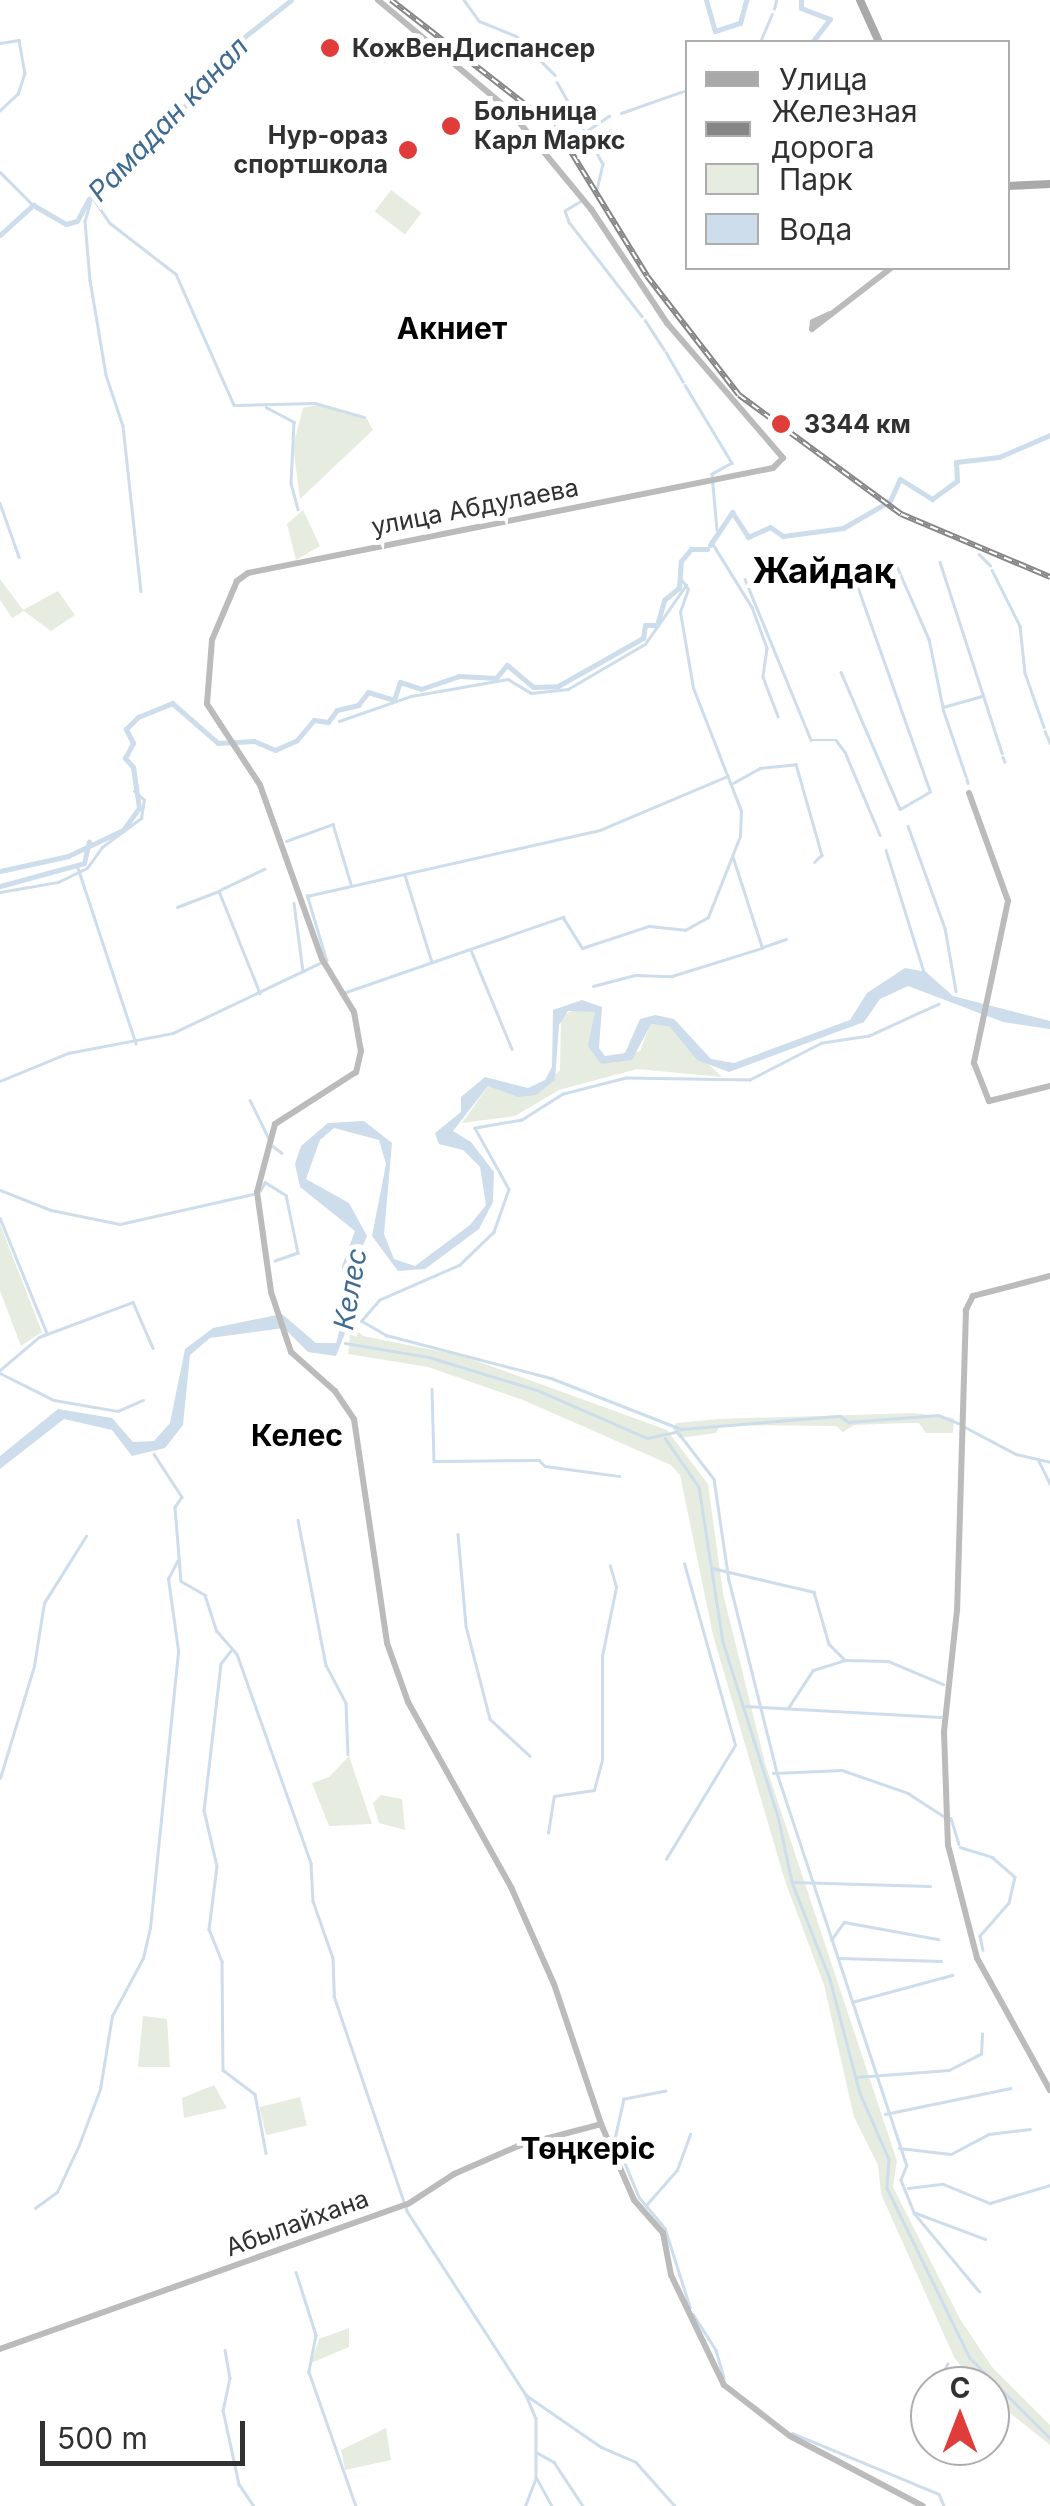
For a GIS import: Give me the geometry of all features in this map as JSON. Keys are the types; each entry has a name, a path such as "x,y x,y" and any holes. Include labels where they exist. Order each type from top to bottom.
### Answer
{"main road":[{"name":"улица Абдулаева","path":"378,0 509,110 583,199 667,323 782,452 772,468 248,572 217,624 206,690 210,710 260,785 323,961 354,1012 361,1059 350,1076 275,1124 257,1192 282,1335 354,1419 392,1660 420,1726 511,1887 554,1984 601,2124"},
{"path":"860,0 878,40"},
{"path":"1010,186 1050,184"},
{"path":"827,317 888,270"},
{"path":"969,794 1008,902 973,1054 989,1102 1050,1086"},
{"path":"1050,1276 972,1296 966,1310 957,1610 944,1732 948,1845 980,1967 1050,2090"},
{"path":"601,2124 634,2200 663,2233 672,2275 727,2389 790,2436 923,2506"},
{"name":"Абылайхана","path":"0,2349 405,2205 488,2158 601,2124"}],"green space":[{"path":"391,190 421,213 405,234 375,212"},
{"path":"316,405 367,419 373,430 300,499 293,446 303,408"},
{"path":"303,510 320,546 296,560 287,524"},
{"path":"0,579 23,610 58,591 75,615 51,631 24,611 12,618 0,600"},
{"path":"581,1007 595,1012 592,1049 601,1064 640,1051 650,1024 670,1027 722,1077 637,1069 559,1090 515,1116 462,1123 488,1086 536,1094 560,1070 561,1016"},
{"path":"0,1224 42,1332 21,1346 0,1291"},
{"path":"351,1325 363,1336 463,1356 667,1430 708,1484 723,1593 765,1763 897,2161 893,2187 960,2319 991,2366 961,2366 954,2357 881,2194 878,2165 854,2117 824,1985 785,1881 713,1635 680,1475 671,1465 523,1400 428,1367 348,1354"},
{"path":"914,1413 954,1418 953,1433 926,1433 919,1423 854,1425 843,1432 836,1426 720,1425 716,1433 679,1438 673,1429 676,1423 719,1419"},
{"path":"349,1756 372,1824 329,1826 312,1783 329,1777"},
{"path":"381,1795 402,1799 405,1830 379,1823 373,1803"},
{"path":"143,2016 167,2019 170,2067 138,2067"},
{"path":"214,2085 227,2108 184,2118 182,2098"},
{"path":"300,2097 307,2125 266,2135 259,2107"},
{"path":"349,2328 349,2347 311,2363 319,2339"},
{"path":"1010,2385 1050,2425 1050,2445 1010,2413"},
{"path":"386,2428 391,2460 345,2470 341,2450"}],"water":[{"name":"Келес","path":"905,968 926,972 953,996 1050,1021 1050,1029 1003,1022 908,986 880,999 864,1022 729,1072 697,1060 670,1027 651,1024 632,1060 601,1064 588,1046 595,1012 568,1011 559,1025 555,1080 536,1095 518,1097 488,1086 453,1131 471,1142 494,1172 493,1202 479,1229 425,1269 398,1271 372,1236 386,1164 379,1140 334,1128 320,1140 306,1179 349,1203 367,1236 351,1274 357,1303 336,1356 308,1352 284,1328 210,1338 190,1355 183,1425 165,1448 132,1456 112,1430 64,1419 0,1469 0,1456 58,1409 112,1418 133,1442 154,1441 170,1423 185,1349 213,1328 282,1314 316,1343 336,1343 347,1304 342,1266 355,1231 300,1187 295,1164 301,1146 328,1123 364,1121 392,1143 384,1234 394,1259 415,1266 470,1225 486,1205 480,1167 463,1150 439,1144 435,1133 461,1112 461,1097 485,1077 528,1088 545,1080 552,1067 553,1010 582,1000 602,1007 599,1048 605,1056 625,1053 640,1019 655,1015 674,1019 711,1059 734,1063 850,1020 867,993"}],"waterway":[{"name":"Рамадан канал","path":"0,235 33,205 66,224 77,221 88,200 195,96 224,53 291,0"},
{"path":"464,0 479,21 516,36 555,75"},
{"path":"706,0 715,31 740,23 746,0"},
{"path":"774,9 776,0"},
{"path":"801,0 801,8 830,19 814,40"},
{"path":"761,40 772,14"},
{"path":"0,43 19,40 25,73 18,94 0,111"},
{"path":"557,82 603,164 597,189"},
{"path":"621,113 681,92"},
{"path":"585,132 609,116"},
{"path":"0,172 33,205"},
{"path":"92,197 85,221 90,280 106,375 123,426 141,591"},
{"path":"93,198 110,223 176,274 234,405 315,403 364,417"},
{"path":"580,202 565,211 569,222 642,316"},
{"path":"645,320 664,349"},
{"path":"666,352 683,381"},
{"path":"685,385 732,463 712,474 717,530"},
{"path":"266,407 294,422 291,483 298,509"},
{"path":"710,545 732,512 748,537 770,527 783,536 843,528 890,501 900,479 932,499 957,481 956,462 999,457 1050,435"},
{"path":"0,503 19,557"},
{"path":"711,541 752,607 767,648 763,677 778,716"},
{"path":"0,871 68,856 123,830 139,808 133,767 125,758 133,743 126,729 138,717 172,703 218,743 254,741 275,750 297,740 314,720 328,722 337,710 358,705 368,692 394,700 400,682 421,689 459,676 496,678 507,665 533,687 558,686 643,638 645,625 657,625 664,600 679,588 681,561 691,549 707,549"},
{"path":"979,554 990,565"},
{"path":"940,562 1002,753"},
{"path":"896,564 929,639 943,707 982,696"},
{"path":"992,570 1020,626 1025,673 1044,727"},
{"path":"745,579 811,740 836,740 845,752 880,835"},
{"path":"346,992 563,917 582,948 649,926 685,930 708,917 740,836 741,811 693,688 680,612 688,589 682,581"},
{"path":"841,672 900,809 930,792 856,583"},
{"path":"339,721 411,696 508,679 531,693 568,689 645,644 686,585"},
{"path":"943,709 966,776"},
{"path":"1045,731 1050,743"},
{"path":"1003,757 1005,762"},
{"path":"733,783 760,768 796,764 822,855 815,862"},
{"path":"0,1081 68,1053 173,1033 326,960 307,896 600,830 728,776"},
{"path":"967,779 968,783"},
{"path":"0,892 58,882 87,868 102,847 141,818 144,800 134,791"},
{"path":"286,841 333,824 351,884"},
{"path":"908,826 945,928 956,991"},
{"path":"0,886 84,863 89,842"},
{"path":"886,850 925,975"},
{"path":"593,986 635,975 672,976 762,948 733,858"},
{"path":"77,865 136,1043"},
{"path":"220,890 264,869"},
{"path":"405,875 432,962"},
{"path":"177,907 219,891 260,993"},
{"path":"294,903 303,971"},
{"path":"763,947 786,939"},
{"path":"471,950 512,1049"},
{"path":"939,1004 869,1036 822,1043 750,1080 626,1078 563,1094 522,1120 475,1128 509,1189 494,1232 460,1265 380,1300 362,1321 386,1335 551,1378 681,1429 840,1416 849,1422 938,1415 958,1423"},
{"path":"250,1100 269,1139"},
{"path":"273,1146 282,1153"},
{"path":"260,1191 265,1182 286,1195 298,1253 275,1261"},
{"path":"0,1190 51,1210 120,1224 253,1194"},
{"path":"0,1218 47,1333"},
{"path":"0,1370 39,1337 133,1302 153,1348"},
{"path":"345,1343 429,1357 537,1390 647,1438 675,1432"},
{"path":"0,1373 54,1400 118,1411 143,1400"},
{"path":"432,1389 434,1461 539,1460 545,1466 619,1476"},
{"path":"965,1427 1016,1454 1050,1462"},
{"path":"677,1431 714,1479 729,1580 777,1773 907,2165 901,2180 914,2213 979,2291"},
{"path":"665,1438 699,1487 723,1642 778,1816 792,1882 830,1979 860,2093 889,2159 887,2188 970,2358 1050,2438"},
{"path":"154,1454 182,1497 175,1507 181,1581 205,1595 217,1631 237,1654 311,1863 313,1901 333,1958 334,1996 407,2211 526,2395 601,2447 636,2462 675,2506"},
{"path":"1039,1461 1050,1484"},
{"path":"298,1520 326,1665 346,1703 348,1754"},
{"path":"458,1534 466,1626 490,1719 530,1756"},
{"path":"0,1778 34,1666 44,1603 86,1536"},
{"path":"35,2208 57,2192 79,2145 100,2089 112,2016 143,1958 150,1928 178,1650 168,1579 177,1561"},
{"path":"666,1859 735,1745 684,1564"},
{"path":"548,1833 554,1796 594,1790 602,1760 602,1656 616,1587 610,1566"},
{"path":"712,1568 814,1592 829,1644 845,1660"},
{"path":"231,1651 221,1664 204,1810 217,1866 209,1929 222,1961 223,2070 255,2094 266,2153"},
{"path":"788,1708 813,1670 845,1660 888,1661 943,1684"},
{"path":"746,1706 941,1717"},
{"path":"773,1773 842,1770 908,1793 945,1817"},
{"path":"951,1818 959,1844"},
{"path":"960,1847 992,1857 1015,1877 1009,1903 980,1936 983,1950"},
{"path":"792,1882 930,1886"},
{"path":"831,1940 844,1922 938,1939"},
{"path":"839,1958 941,1961"},
{"path":"852,2002 952,1975"},
{"path":"856,2077 949,2070 981,2054 982,2034"},
{"path":"885,2114 1010,2088"},
{"path":"666,2091 624,2099 615,2139 639,2197 665,2228 690,2307"},
{"path":"899,2148 951,2154 989,2134 1030,2129"},
{"path":"647,2204 677,2170 690,2134"},
{"path":"908,2188 943,2184 990,2203 1050,2185"},
{"path":"916,2213 985,2239"},
{"path":"296,2272 316,2335 309,2372 356,2506"},
{"path":"693,2314 716,2350 724,2378"},
{"path":"225,2350 230,2378 223,2410 239,2484 254,2506"},
{"path":"526,2395 536,2418 536,2477 552,2506"},
{"path":"792,2433 939,2494 944,2506"},
{"path":"536,2452 554,2462 583,2506"},
{"path":"525,2506 535,2480"}],"railway":[{"path":"391,0 557,129 647,276 739,395 901,514 1050,577"}],"place":[{"name":"КожВенДиспансер","path":"330,48"},
{"name":"Больница Карл Маркс","path":"451,126"},
{"name":"Нур-ораз спортшкола","path":"408,150"},
{"name":"3344 км","path":"781,424"}],"district":[{"name":"Акниет","path":"452,328"},
{"name":"Жайдақ","path":"824,570"},
{"name":"Келес","path":"297,1435"},
{"name":"Төңкеріс","path":"588,2148"}]}
